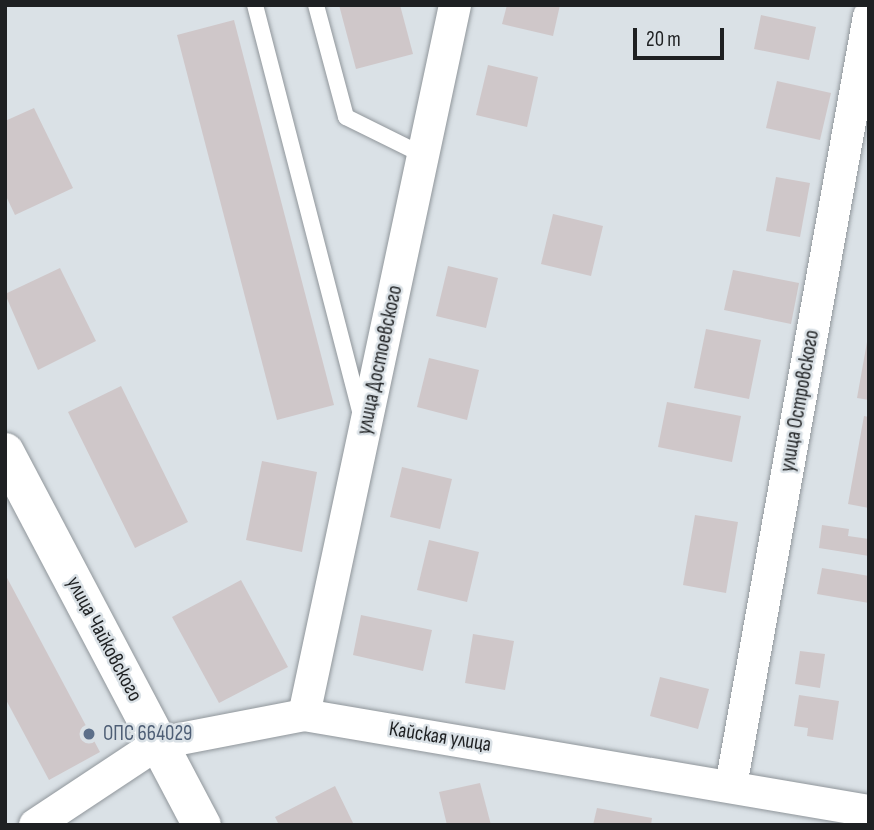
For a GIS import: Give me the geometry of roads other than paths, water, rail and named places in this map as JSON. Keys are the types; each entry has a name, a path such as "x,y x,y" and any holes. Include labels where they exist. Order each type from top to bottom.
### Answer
{"street":[{"name":"улица Достоевского","path":"304,715 455,5"},
{"name":"улица Островского","path":"731,786 869,16"},
{"name":"улица Чайковского","path":"5,452 202,825"},
{"name":"Кайская улица","path":"35,825 159,743 304,715 869,811"}],"lane":[{"path":"255,5 365,430"},
{"path":"316,5 346,117 423,155"}],"place":[{"name":"ОПС 664029","path":"89,734"}]}
